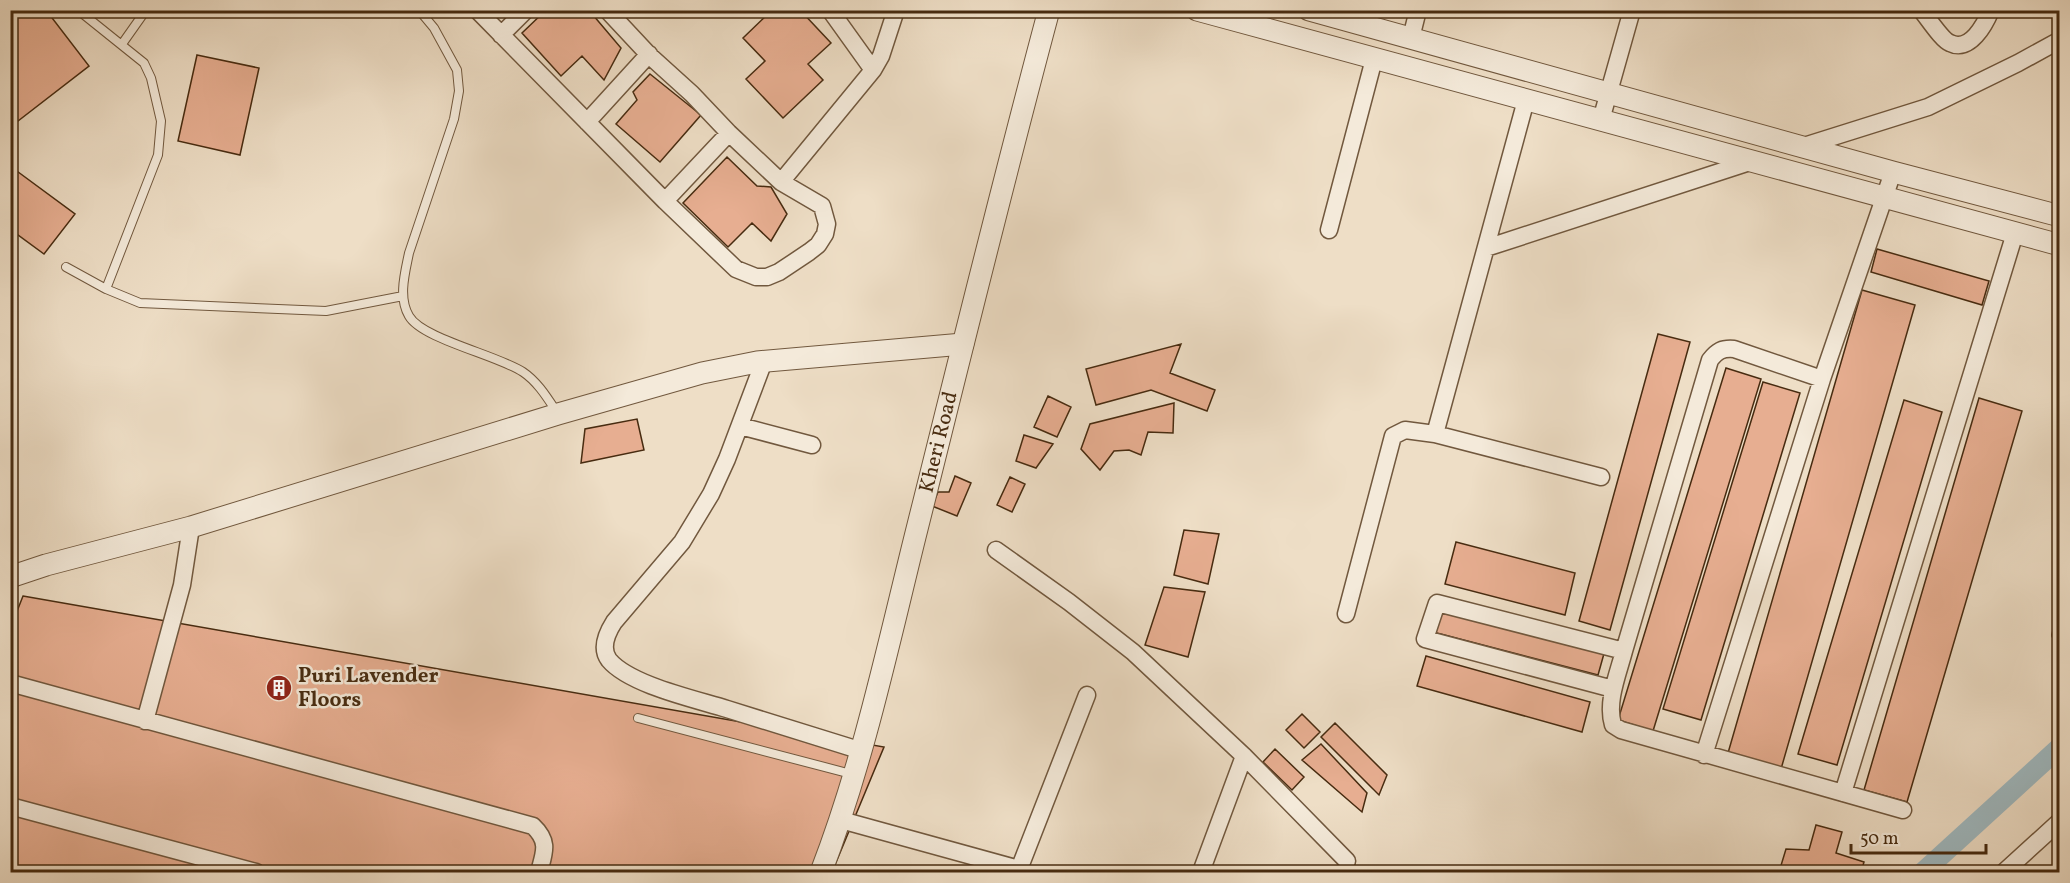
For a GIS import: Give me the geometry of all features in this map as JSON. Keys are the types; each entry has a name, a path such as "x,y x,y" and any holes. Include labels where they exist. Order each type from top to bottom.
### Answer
{"street":[{"path":"477,10 665,201 736,268 756,277 767,277 779,272 818,245 825,234 827,224 822,206 781,182 607,10"},
{"path":"501,35 526,10"},
{"path":"830,10 873,70"},
{"path":"781,182 873,70 881,56 896,10"},
{"name":"Kheri Road","path":"821,873 841,820 862,751 1049,10"},
{"path":"1197,10 2060,245"},
{"path":"1309,10 2060,216"},
{"path":"1411,38 1418,10"},
{"path":"1601,120 1632,10"},
{"path":"1921,10 1948,43 1956,45 1967,43 1975,37 1991,10"},
{"path":"1804,146 1928,107 2060,40"},
{"path":"587,122 649,54"},
{"path":"1329,231 1374,59"},
{"path":"1435,434 1526,100"},
{"path":"665,201 729,133"},
{"path":"1486,248 1753,160"},
{"path":"1704,755 1822,378 1893,172"},
{"path":"1843,793 2014,233"},
{"path":"10,577 46,565 191,527 558,414 702,373 764,361 963,344"},
{"path":"1822,378 1734,349 1726,348 1717,351 1710,360 1613,689 1610,717 1613,725 1621,730 1903,810"},
{"path":"764,361 711,494 682,542 614,622 607,634 604,648 608,658 616,666 638,680 862,751"},
{"path":"740,426 812,445"},
{"path":"1346,614 1393,436 1405,430 1435,434 1601,477"},
{"path":"145,721 182,585 191,527"},
{"path":"996,550 1133,652 1244,756 1347,861"},
{"path":"1613,689 1425,639 1437,603 1624,651"},
{"path":"10,683 533,826 541,834 545,848 539,873"},
{"path":"841,820 1018,871 1087,695"},
{"path":"1201,873 1244,756"},
{"path":"10,806 256,873"},
{"path":"2004,873 2060,821"}],"lane":[{"path":"78,10 144,63 151,78 161,122 158,155 106,289"},
{"path":"122,44 146,10"},
{"path":"419,10 434,28 457,70 459,91 454,119 409,253 403,296 409,317 423,330 524,372 538,385 558,414"},
{"path":"66,267 106,289 140,303 326,311 403,296"},
{"path":"2056,635 2060,621"},
{"path":"638,718 855,775"}],"building":[{"path":"20,10 46,10 89,66 18,121 10,111 10,18"},
{"path":"546,10 582,10 585,14 593,15 621,48 604,80 582,56 561,76 522,33"},
{"path":"695,10 709,10 702,17"},
{"path":"749,10 761,10 755,17"},
{"path":"772,10 800,10 831,43 808,64 823,80 783,118 746,79 765,61 743,38"},
{"path":"197,55 259,68 240,155 178,141"},
{"path":"650,74 701,115 660,162 616,124 637,100 633,92"},
{"path":"727,157 757,186 771,187 787,214 771,241 752,223 728,247 683,203"},
{"path":"10,166 75,214 44,254 10,229"},
{"path":"1877,249 1989,281 1982,305 1871,272"},
{"path":"1862,290 1915,305 1781,769 1728,753"},
{"path":"1658,334 1690,342 1610,630 1579,621"},
{"path":"1181,344 1170,373 1215,390 1207,411 1151,390 1096,405 1086,369"},
{"path":"1726,368 1761,379 1653,731 1618,720"},
{"path":"1763,382 1800,393 1701,720 1663,709"},
{"path":"1048,396 1071,407 1057,437 1034,427"},
{"path":"1979,398 2022,411 1907,802 1864,790"},
{"path":"1904,400 1942,412 1837,765 1798,754"},
{"path":"1174,403 1173,433 1148,432 1141,455 1129,450 1114,451 1100,470 1081,449 1090,424"},
{"path":"637,419 644,450 581,463 585,429"},
{"path":"1024,435 1053,444 1036,468 1016,461"},
{"path":"955,476 971,483 957,516 932,506 938,492 949,492"},
{"path":"1010,477 1025,484 1012,512 997,505"},
{"path":"1184,530 1219,534 1208,584 1174,575"},
{"path":"1456,542 1575,573 1565,615 1445,584"},
{"path":"1164,587 1205,592 1188,657 1145,645"},
{"name":"Puri Lavender Floors","path":"23,596 884,747 832,872 10,872 10,629"},
{"path":"1439,607 1605,650 1598,675 1433,632"},
{"path":"1426,656 1590,702 1582,732 1417,686"},
{"path":"1302,714 1320,732 1304,748 1286,730"},
{"path":"1335,723 1387,775 1379,795 1321,737"},
{"path":"1321,744 1367,793 1362,812 1302,760"},
{"path":"1275,749 1304,777 1292,790 1263,762"},
{"path":"1816,825 1842,832 1836,853 1864,862 1861,872 1779,872 1786,849 1809,850"}],"waterway":[{"path":"1923,872 2060,747"}],"place":[{"name":"Puri Lavender Floors","path":"279,688"}]}
